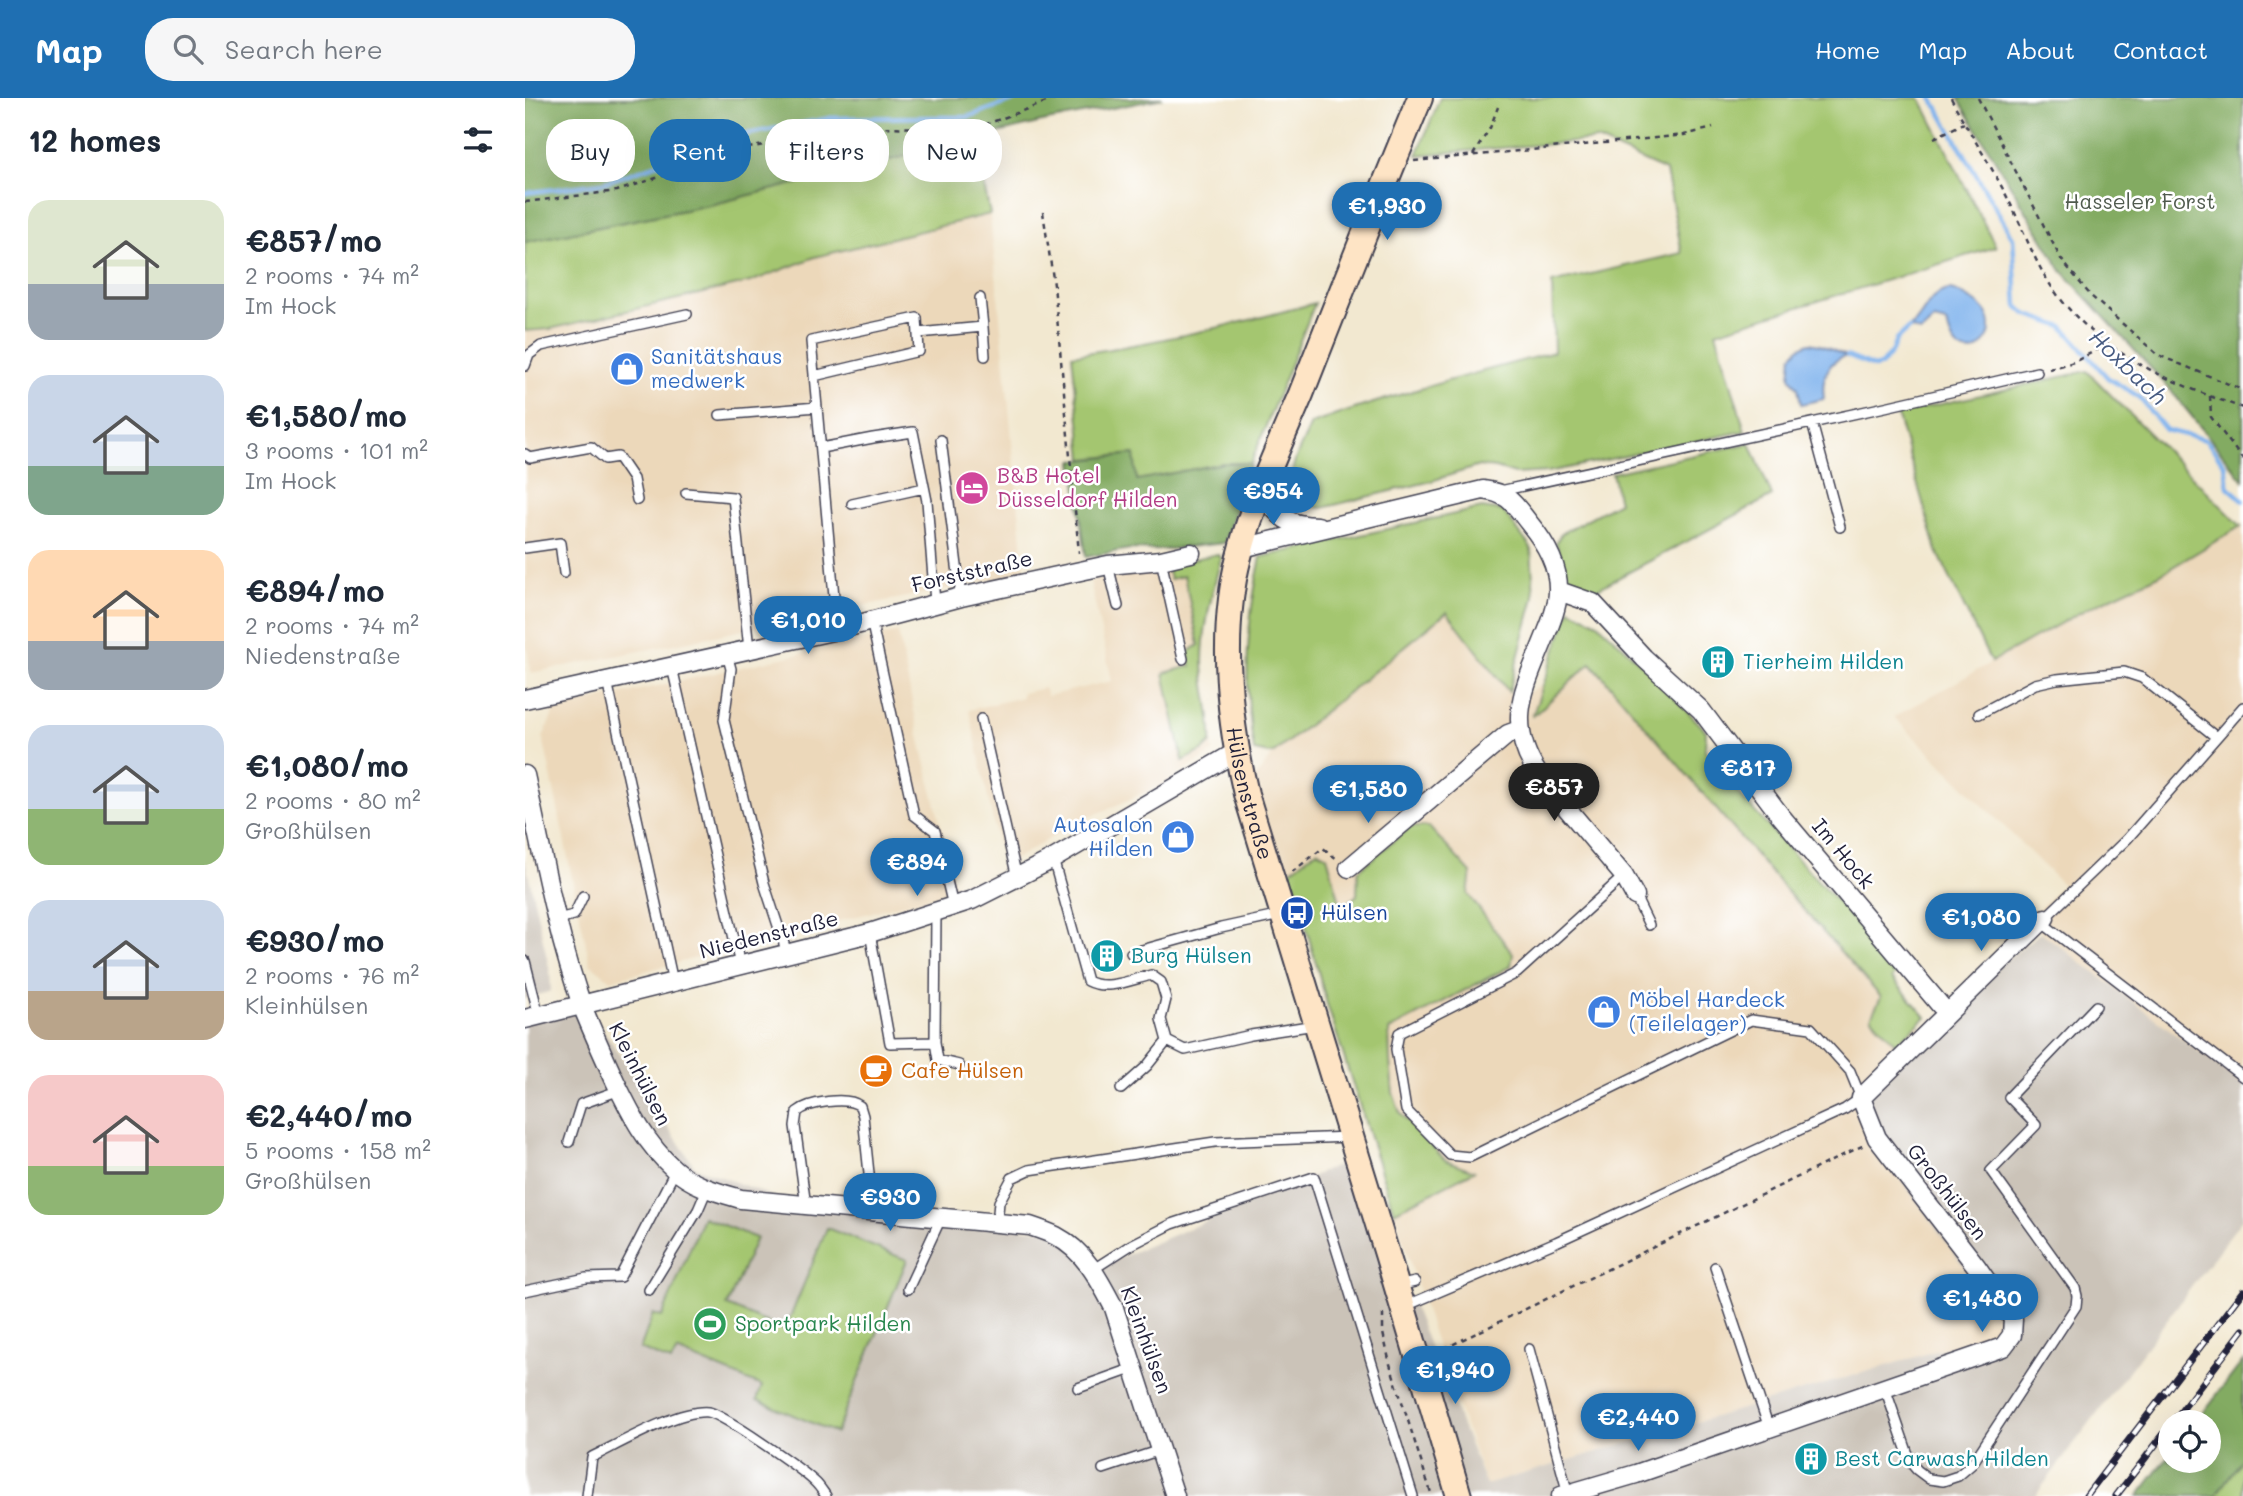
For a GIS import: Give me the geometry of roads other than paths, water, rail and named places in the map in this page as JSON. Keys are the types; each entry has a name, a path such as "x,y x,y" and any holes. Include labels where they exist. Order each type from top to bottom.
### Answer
{"main road":[{"name":"Hülsenstraße","path":"1420,98 1261,490 1242,548 1231,598 1227,657 1236,752 1257,832 1458,1496"}],"street":[{"path":"1261,490 1283,519 1305,526 1328,526"},
{"path":"1242,548 1483,490 1499,492 1511,500 1541,537 1553,561 1559,591 1518,712 1519,730 1526,756 1624,876 1635,896"},
{"name":"Forststraße","path":"525,699 837,630 961,597 1108,565 1161,560 1191,553"},
{"name":"Im Hock","path":"1559,591 1593,603 1644,658 1702,710 1780,815 1941,1006"},
{"path":"1349,868 1498,742 1519,730"},
{"name":"Niedenstraße","path":"532,1017 582,1005 631,987 673,982 870,933 972,900 1053,859 1236,752"},
{"name":"Kleinhülsen","path":"525,775 557,919 582,1005 596,1041 645,1138 675,1171 707,1189 741,1199 1030,1226 1056,1236 1080,1253 1114,1308 1175,1496"},
{"path":"1861,1098 2043,920"},
{"name":"Großhülsen","path":"1564,1495 1636,1474 2003,1347 2012,1335 2013,1319 1977,1267 1951,1240 1876,1148 1877,1138 1861,1098"}],"lane":[{"path":"980,298 985,356"},
{"path":"525,366 529,355 541,346 687,314"},
{"path":"814,376 919,351 917,318 811,341 814,376 821,448 837,630"},
{"path":"918,333 983,327"},
{"path":"1499,492 2037,372"},
{"path":"720,415 817,407"},
{"path":"1812,423 1840,527"},
{"path":"821,448 913,432 924,488 935,603"},
{"path":"941,440 961,597"},
{"path":"525,454 530,458 591,447 605,459 618,457 633,479 637,500"},
{"path":"852,504 924,488"},
{"path":"686,493 733,497 749,649"},
{"path":"525,548 560,543 563,573"},
{"path":"1161,560 1183,659"},
{"path":"1108,565 1118,606"},
{"path":"871,620 914,815 935,831 945,909 935,1042 938,1060 959,1065"},
{"path":"727,654 731,669 724,720 764,883 786,953"},
{"path":"671,667 740,965"},
{"path":"1979,714 2035,684 2124,672 2141,678 2216,737"},
{"path":"607,681 673,982"},
{"path":"2243,707 2127,839 2043,920 2243,1077"},
{"path":"981,719 1017,878"},
{"path":"1053,859 1087,981 1096,986 1105,986 1151,975 1161,982 1166,999 1161,1019 1167,1041 1185,1051 1251,1035 1317,1025"},
{"path":"1399,1296 1556,1242 1845,1109 1861,1098 1850,1071 1811,1028 1751,1020 1470,1157 1450,1155 1406,1110 1396,1049 1399,1033 1517,973 1624,876"},
{"path":"557,919 574,915 583,896"},
{"path":"1635,896 1649,925"},
{"path":"1131,953 1221,928 1283,915"},
{"path":"870,933 890,1043 935,1042"},
{"path":"525,961 532,1017"},
{"path":"1885,1388 1911,1463 1929,1479 1943,1480 1958,1476 1972,1464 2075,1306 2075,1288 1991,1171 2036,1125 2010,1097 2096,1006"},
{"path":"1121,1089 1147,1066 1167,1041"},
{"path":"569,1142 580,1104 620,1090"},
{"path":"806,1206 795,1126 797,1112 803,1107 816,1104 848,1101 860,1106 863,1116 873,1212"},
{"path":"997,1223 999,1202 1012,1178 1029,1170 1215,1142 1351,1137"},
{"path":"525,1291 586,1278 620,1277 675,1171"},
{"path":"1092,1270 1131,1245 1172,1224 1314,1177 1413,1496"},
{"path":"649,1290 698,1210 707,1189"},
{"path":"908,1289 941,1218"},
{"path":"1715,1267 1769,1428"},
{"path":"1529,1349 1564,1495"},
{"path":"1078,1388 1134,1368"},
{"path":"587,1496 592,1457 687,1415 709,1412 754,1437 816,1483 826,1496"},
{"path":"1103,1469 1160,1450"}],"water":[{"path":"1950,290 1975,302 1986,313 1990,326 1988,337 1981,346 1972,351 1962,350 1953,341 1947,323 1934,320 1921,332 1909,328 1936,295"},
{"path":"1809,343 1847,356 1830,366 1825,378 1824,399 1801,404 1798,388 1790,377 1792,356 1800,347"}],"waterway":[{"path":"525,193 603,183 738,136 831,118 967,117 1021,98"},
{"name":"Hoxbach","path":"1932,98 2013,238 2017,306 2026,314 2063,327 2108,378 2138,396 2166,430 2206,440 2225,465 2228,487 2243,500"},
{"path":"1847,356 1874,367 1881,365 1892,351 1896,340 1909,328"}],"railway":[{"path":"2086,1496 2243,1291"},
{"path":"2182,1410 2243,1330"},
{"path":"2116,1496 2158,1442"}],"place":[{"name":"Sanitätshaus medwerk","path":"627,369"},
{"name":"B&B Hotel Düsseldorf Hilden","path":"972,488"},
{"name":"Tierheim Hilden","path":"1718,662"},
{"name":"Autosalon Hilden","path":"1178,837"},
{"name":"Hülsen","path":"1297,913"},
{"name":"Burg Hülsen","path":"1107,956"},
{"name":"Möbel Hardeck (Teilelager)","path":"1604,1012"},
{"name":"Cafe Hülsen","path":"876,1071"},
{"name":"Sportpark Hilden","path":"710,1324"},
{"name":"Best Carwash Hilden","path":"1811,1459"}],"park label":[{"name":"Hasseler Forst","path":"2140,202"}]}
